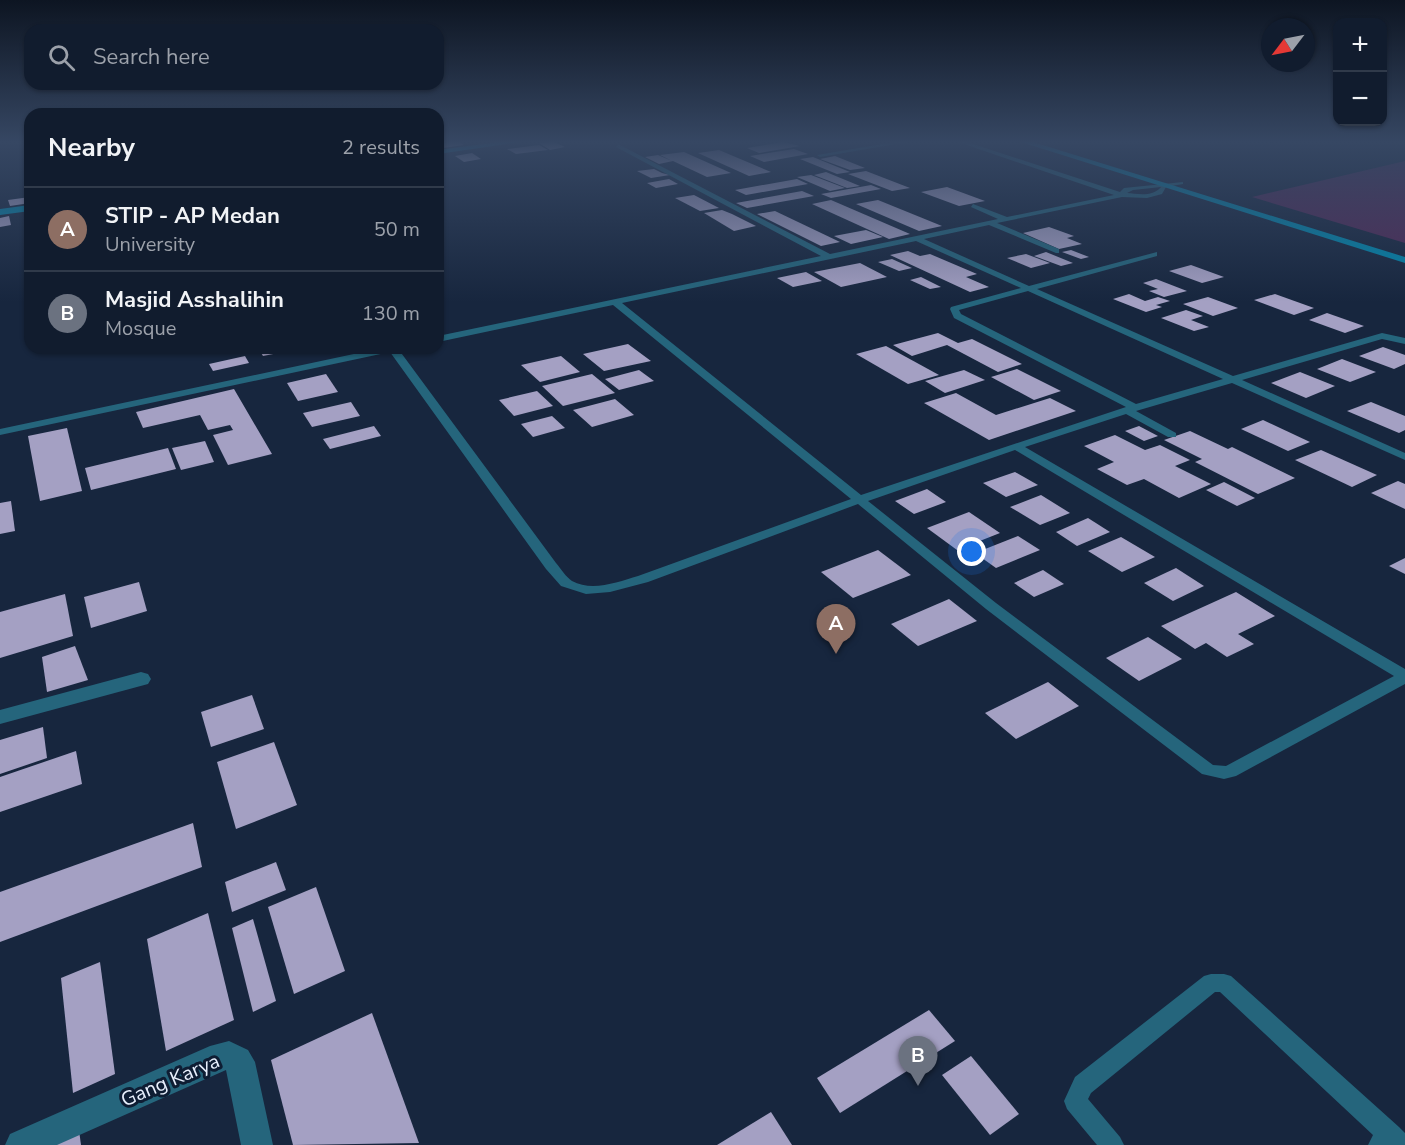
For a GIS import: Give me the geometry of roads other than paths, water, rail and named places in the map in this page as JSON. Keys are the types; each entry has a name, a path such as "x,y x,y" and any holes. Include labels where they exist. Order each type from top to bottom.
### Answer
{"street":[{"path":"1196,195 1405,260"},
{"path":"1221,195 1405,251"},
{"path":"0,213 24,209"},
{"path":"0,717 141,679"},
{"name":"Gang Karya","path":"21,1145 220,1056 229,1055 235,1056 240,1062 257,1145"}],"lane":[{"path":"712,195 829,257"},
{"path":"444,338 1120,195"},
{"path":"973,206 1005,219"},
{"path":"990,223 1056,251"},
{"path":"916,238 1405,458"},
{"path":"1154,254 957,308 954,311 957,316 1131,409 1172,435"},
{"path":"615,302 991,606 1208,770 1230,772 1405,677"},
{"path":"399,354 551,566 566,583 576,588 594,590 643,579 861,499 1131,409 1382,336 1405,341"},
{"path":"0,432 367,354"},
{"path":"1017,446 1405,677"},
{"path":"1112,1145 1075,1101 1083,1085 1211,983 1224,982 1391,1142"}],"place":[{"name":"STIP - AP Medan","path":"836,654"},
{"name":"Masjid Asshalihin","path":"918,1086"}]}
